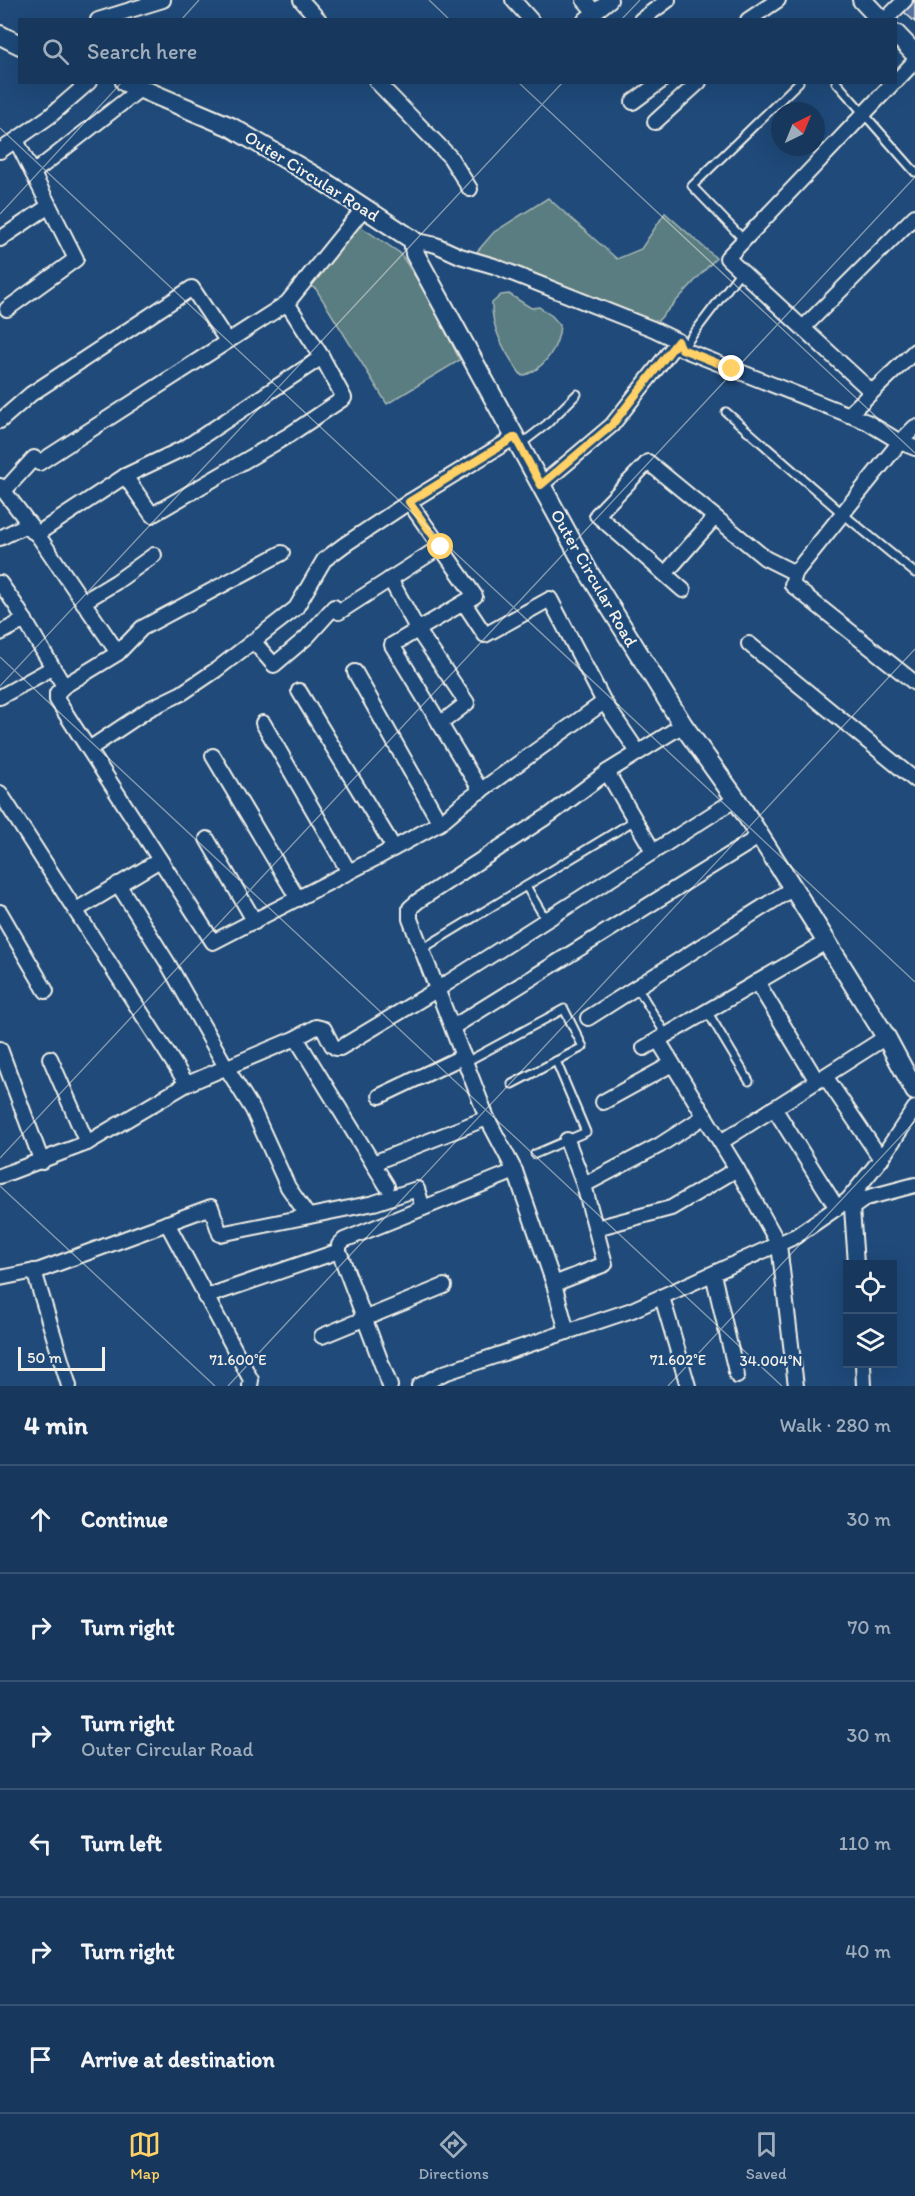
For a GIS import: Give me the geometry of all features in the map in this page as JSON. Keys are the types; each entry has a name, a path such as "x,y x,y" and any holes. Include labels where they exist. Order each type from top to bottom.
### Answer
{"main road":[{"path":"862,0 879,18"},
{"path":"0,35 18,44"},
{"path":"897,35 915,54"},
{"name":"Outer Circular Road","path":"132,86 231,127 413,240 415,254 589,573 683,725 736,799 793,888 886,1037 915,1091"}],"street":[{"path":"104,18 163,0"},
{"path":"301,0 317,18"},
{"path":"513,0 529,18"},
{"path":"584,0 590,16 610,0"},
{"path":"644,18 668,0"},
{"path":"751,18 778,0"},
{"path":"766,18 778,0"},
{"path":"887,18 904,0"},
{"path":"897,80 915,61"},
{"path":"0,151 50,116 87,84"},
{"path":"379,84 450,157 470,189"},
{"path":"633,102 657,84"},
{"path":"655,122 697,84"},
{"path":"872,392 727,258 893,84"},
{"path":"33,173 132,86"},
{"path":"7,309 76,259 16,140"},
{"path":"0,239 49,206"},
{"path":"118,652 37,534 2,488 34,458 39,463 287,303 364,208"},
{"path":"803,328 915,216"},
{"path":"413,240 494,266 653,329 680,345 867,422 900,442 915,448"},
{"path":"0,421 32,394 192,288 227,341"},
{"path":"125,476 152,515 289,435 344,398 322,357 287,303"},
{"path":"541,485 612,425 680,345"},
{"path":"848,415 915,351"},
{"path":"37,534 125,476 186,447 322,357"},
{"path":"915,427 900,442 795,573 792,585 915,682"},
{"path":"89,749 149,709 199,682 296,608 324,560 344,544 409,502 517,441"},
{"path":"683,590 597,515 648,462 765,558 795,573"},
{"path":"409,502 475,596 392,645 481,791"},
{"path":"665,574 715,517"},
{"path":"0,538 24,526 37,534"},
{"path":"253,641 274,665 307,637 333,607 339,612 441,547"},
{"path":"282,554 142,628 118,652 64,686 57,693 57,700 213,942 440,823 604,702"},
{"path":"83,602 154,555"},
{"path":"390,579 418,630 466,703 440,724"},
{"path":"0,583 64,686"},
{"path":"464,603 485,635 550,599 604,702 638,752"},
{"path":"0,633 25,620"},
{"path":"749,644 915,780"},
{"path":"0,697 52,668"},
{"path":"355,672 440,823"},
{"path":"299,691 394,848"},
{"path":"263,723 349,872"},
{"path":"567,1332 554,1284 515,1171 487,1118 410,919 410,908 417,901 550,814 606,772 683,725"},
{"path":"213,756 298,899"},
{"path":"606,772 654,851"},
{"path":"0,793 187,1084"},
{"path":"0,1176 87,1143 187,1084 319,1026 324,1029 332,1045 336,1048 340,1047 438,989 736,799"},
{"path":"453,1027 760,836"},
{"path":"207,839 255,922"},
{"path":"76,910 160,860"},
{"path":"118,884 167,962 253,1110 288,1187 308,1216"},
{"path":"588,1018 793,888"},
{"path":"0,912 46,991"},
{"path":"644,1048 826,942"},
{"path":"757,982 821,1078 881,1159"},
{"path":"721,1142 886,1037"},
{"path":"296,1038 387,1186"},
{"path":"662,1038 672,1064 737,1169 779,1245 796,1386"},
{"path":"0,1049 42,1161"},
{"path":"50,1058 87,1143"},
{"path":"380,1096 465,1059"},
{"path":"603,1102 672,1064"},
{"path":"774,1108 845,1206 855,1260"},
{"path":"845,1206 881,1159 915,1108"},
{"path":"584,1185 660,1145 705,1116"},
{"path":"373,1163 487,1118"},
{"path":"554,1284 605,1264 584,1185 567,1140"},
{"path":"596,1228 671,1208 737,1169"},
{"path":"390,1386 339,1251 339,1245 344,1240 515,1171"},
{"path":"419,1386 444,1373 632,1310 779,1245 845,1206 915,1185"},
{"path":"0,1278 34,1271 211,1207 220,1234 374,1203 417,1189 423,1208"},
{"path":"167,1223 251,1380 250,1386"},
{"path":"206,1297 339,1251"},
{"path":"34,1271 69,1386"},
{"path":"713,1274 737,1376"},
{"path":"322,1336 444,1286"},
{"path":"662,1297 688,1386"},
{"path":"862,1368 864,1386"}],"lane":[{"path":"743,239 692,186 797,84"},
{"path":"838,84 915,172"},
{"path":"680,345 741,271"},
{"path":"517,441 547,424 577,394"},
{"path":"726,412 915,573"},
{"path":"422,949 635,820"},
{"path":"526,886 546,920"},
{"path":"637,987 662,1038"},
{"path":"465,1059 564,1009 583,1047 512,1084"},
{"path":"707,1011 749,1081"},
{"path":"535,1154 586,1132 556,1061"}],"green space":[{"path":"548,198 617,259 641,249 665,213 716,258 654,325 475,254 494,232"},
{"path":"355,223 400,253 426,293 460,360 387,404 316,289 304,283"},
{"path":"509,294 531,308 539,307 560,325 557,341 549,356 537,369 522,376 510,360 501,342 492,313 492,303 501,295"}],"building":[{"path":"915,0 915,22 904,12"}],"route":[{"path":"441,547 409,502 515,437 541,485 612,425 678,341 682,349 732,369"}]}
